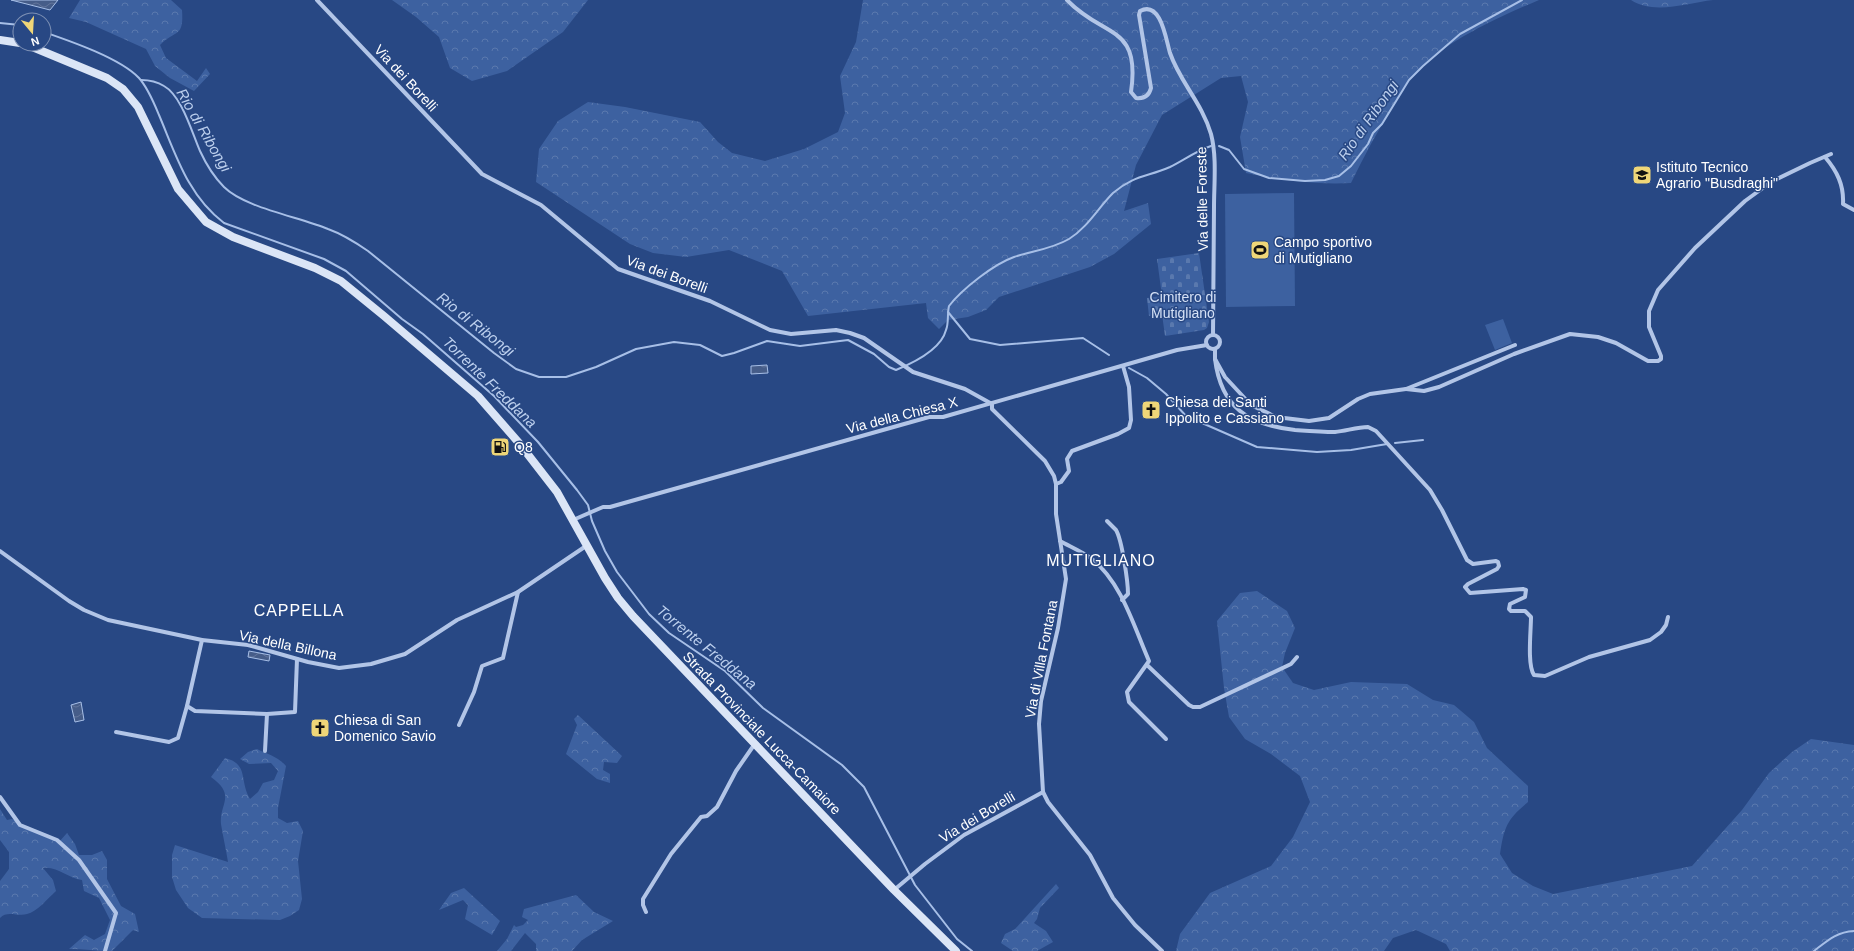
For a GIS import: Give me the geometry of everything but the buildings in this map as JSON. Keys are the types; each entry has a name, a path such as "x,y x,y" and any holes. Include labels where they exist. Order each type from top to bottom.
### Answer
{"main road":[{"path":"0,40 12,42"},
{"name":"Strada Provinciale Lucca-Camaiore","path":"44,52 107,78 123,89 138,107 178,189 206,222 233,237 315,268 341,281 478,396 519,443 557,492 586,546 618,598 633,616 754,746 894,890 956,951"}],"street":[{"name":"Via dei Borelli","path":"317,0 482,174 541,205 618,269 710,301 770,330 791,334 816,334 836,330 850,332 864,338 909,370 965,389 992,404"},
{"name":"Via delle Foreste","path":"1067,0 1075,8 1124,40 1132,59 1134,76 1131,92 1136,98 1146,96 1151,88 1139,15 1140,11 1144,9 1148,8 1153,10 1160,18 1172,59 1201,107 1212,136 1214,171 1213,335"},
{"path":"1215,359 1225,377 1251,405 1276,417 1292,420 1314,421 1329,418 1358,399 1370,394 1406,389 1424,391 1439,388 1514,354 1570,334 1598,337 1616,343 1648,361 1658,361 1661,356 1649,327 1649,311 1658,290 1695,248 1745,201 1771,182 1831,154"},
{"path":"1825,157 1831,163 1842,186 1844,192 1844,204 1854,210"},
{"path":"1215,349 1210,348 1207,345 1207,338 1213,335 1219,338 1220,342 1219,346 1215,349 1215,359 1220,384 1226,397 1234,407 1260,424 1277,428 1319,432 1337,432 1368,427 1376,431 1430,490 1442,510 1466,560 1473,564 1498,562 1499,566 1497,569 1468,584 1466,588 1467,591 1470,593 1526,590 1526,597 1510,604 1508,609 1511,611 1525,611 1531,617 1530,660 1534,675 1545,676 1590,657 1650,640 1661,632 1666,625 1668,617"},
{"path":"1406,389 1515,344"},
{"name":"Via della Chiesa X","path":"573,520 603,507 744,470 772,460 929,418 943,417 992,404 1177,350 1207,345"},
{"path":"1056,484 1061,482 1069,472 1067,459 1072,451 1118,434 1129,428 1131,420 1129,387 1123,366"},
{"name":"Via di Villa Fontana","path":"992,404 992,409 997,415 1030,444 1045,461 1054,476 1056,484 1056,514 1065,567 1065,590 1041,701 1039,724 1043,792 1048,802 1090,855 1113,898 1135,925 1162,951"},
{"path":"1107,521 1116,530 1128,586 1128,594 1122,600"},
{"path":"1060,541 1097,563 1117,588 1150,660 1127,692 1129,702 1166,739"},
{"name":"Via della Billona","path":"0,551 84,610 108,620 202,640 248,645 296,659 339,668 384,661 405,654 457,620 518,592 586,546"},
{"path":"459,725 474,692 482,666 503,658 518,592"},
{"path":"116,732 169,742 178,738 202,640"},
{"path":"1146,665 1189,705 1193,707 1200,707 1291,664 1297,657"},
{"path":"187,706 195,711 267,714 295,712 296,659"},
{"path":"265,751 267,714"},
{"path":"646,912 643,905 643,899 671,854 701,816 707,816 717,807 736,771 754,746"},
{"name":"Via dei Borelli","path":"894,890 925,864 964,835 1043,792"},
{"path":"0,797 20,826 57,840 79,860 116,913 105,951"}],"green space":[{"path":"80,0 171,0 182,10 182,25 178,32 160,45 166,58 197,81 206,68 210,74 194,91 170,78 155,66 146,49 86,22 69,18"},
{"path":"392,0 588,0 563,32 507,71 472,81 450,68 439,37 416,17"},
{"path":"863,0 1539,0 1488,23 1470,33 1437,54 1422,66 1410,79 1382,124 1351,183 1298,181 1246,173 1240,137 1248,102 1241,76 1221,78 1162,115 1136,165 1124,211 1148,203 1151,224 1114,254 1090,267 999,297 986,310 968,317 948,320 939,329 928,318 926,303 808,316 782,271 729,250 686,257 653,253 630,244 536,182 539,149 558,121 588,102 625,107 700,122 718,142 732,153 765,161 804,149 838,132 845,113 840,76 856,42"},
{"path":"1631,0 1713,0 1671,7 1650,7"},
{"name":"Campo sportivo di Mutigliano","path":"1294,193 1295,306 1226,307 1225,194"},
{"name":"Cimitero di Mutigliano","path":"1199,253 1209,322 1207,328 1204,330 1165,336 1162,314 1149,316 1147,298 1162,296 1157,259"},
{"path":"1503,319 1512,343 1495,350 1485,325"},
{"path":"1257,591 1287,611 1295,628 1285,653 1282,667 1293,683 1314,690 1351,682 1407,684 1433,700 1454,705 1474,722 1487,748 1528,786 1528,802 1515,814 1508,824 1503,837 1500,854 1512,873 1533,886 1553,894 1692,866 1742,810 1769,773 1792,752 1811,739 1854,745 1854,951 1450,951 1446,944 1416,930 1393,938 1384,951 1176,951 1180,934 1210,893 1271,866 1293,837 1310,802 1300,776 1271,754 1245,739 1229,717 1224,688 1217,621 1240,593"},
{"path":"578,715 622,756 617,763 604,762 603,770 610,774 610,783 597,779 566,754 577,725 574,719"},
{"path":"257,749 276,758 286,766 278,808 278,818 287,823 298,821 303,831 298,861 302,899 299,910 280,920 202,918 188,908 176,890 172,877 172,855 175,845 228,862 221,824 225,795 223,789 211,777 225,758 233,761 241,769 250,799 258,792 263,783 274,780 278,771 271,763 249,764 240,759 248,752"},
{"path":"0,809 7,820 12,819 59,842 67,833 75,844 79,855 92,855 102,851 107,860 107,879 121,906 135,914 139,932 133,930 112,951 69,949 85,935 94,940 105,934 110,920 99,898 84,891 82,880 58,870 48,868 43,868 53,880 56,891 31,913 24,915 6,914 0,918 0,881 9,869 9,852 0,840"},
{"path":"1056,884 1059,888 1040,908 1037,919 1034,923 1046,931 1053,942 1037,951 1013,951 1001,943 1005,934 1015,929"},
{"path":"464,888 500,921 492,935 465,919 468,905 463,900 439,910 451,893"},
{"path":"576,895 594,912 613,921 582,940 572,951 536,951 536,944 525,933 511,951 497,951 507,939 514,925 516,927 523,925 528,920 522,917 524,909"}],"water":[{"path":"11,0 58,0 50,10"},
{"path":"767,365 768,373 751,374 751,366"},
{"path":"249,651 270,655 269,661 248,657"},
{"path":"81,702 84,720 75,722 71,705"}],"waterway":[{"name":"Rio di Ribongi","path":"1219,146 1229,150 1244,169 1269,178 1305,181 1325,180 1339,176 1351,166 1368,144 1373,133 1382,124 1409,80 1423,66 1460,34 1522,0"},
{"name":"Torrente Freddana","path":"0,23 12,24"},
{"name":"Torrente Freddana","path":"52,35 107,57 131,71 139,78 145,86 157,110 184,174 192,188 201,200 224,223 324,259 346,271 402,319 423,334 494,396 538,442 588,505 592,521 605,551 617,572 649,614 669,633 725,671 763,708 842,765 864,787 915,885 957,939 972,951"},
{"name":"Rio di Ribongi","path":"141,80 161,84 176,98 186,116 200,151 208,165 220,183 233,194 245,201 333,231 353,241 368,251 494,353 516,369 539,377 566,377 596,367 636,349 674,342 700,345 722,356 767,341 800,346 848,340 874,354 889,367 896,370 918,360 938,344 947,327 949,306 962,292 988,271 1006,260 1049,248 1069,239 1081,229 1113,193 1121,187 1134,180 1170,167 1211,146"},
{"path":"948,312 970,339 1000,345 1083,338 1109,355"},
{"path":"1129,368 1147,378 1166,394 1186,416 1257,447 1317,452 1351,450 1387,444"},
{"path":"1395,443 1423,440"},
{"path":"1814,951 1837,935 1854,931"}],"place":[{"name":"Istituto Tecnico Agrario \"Busdraghi\"","path":"1642,175"},
{"name":"Campo sportivo di Mutigliano","path":"1260,250"},
{"name":"Chiesa dei Santi Ippolito e Cassiano","path":"1151,410"},
{"name":"Q8","path":"500,447"},
{"name":"Chiesa di San Domenico Savio","path":"320,728"}],"district":[{"name":"MUTIGLIANO","path":"1101,560"},
{"name":"CAPPELLA","path":"299,610"}]}
